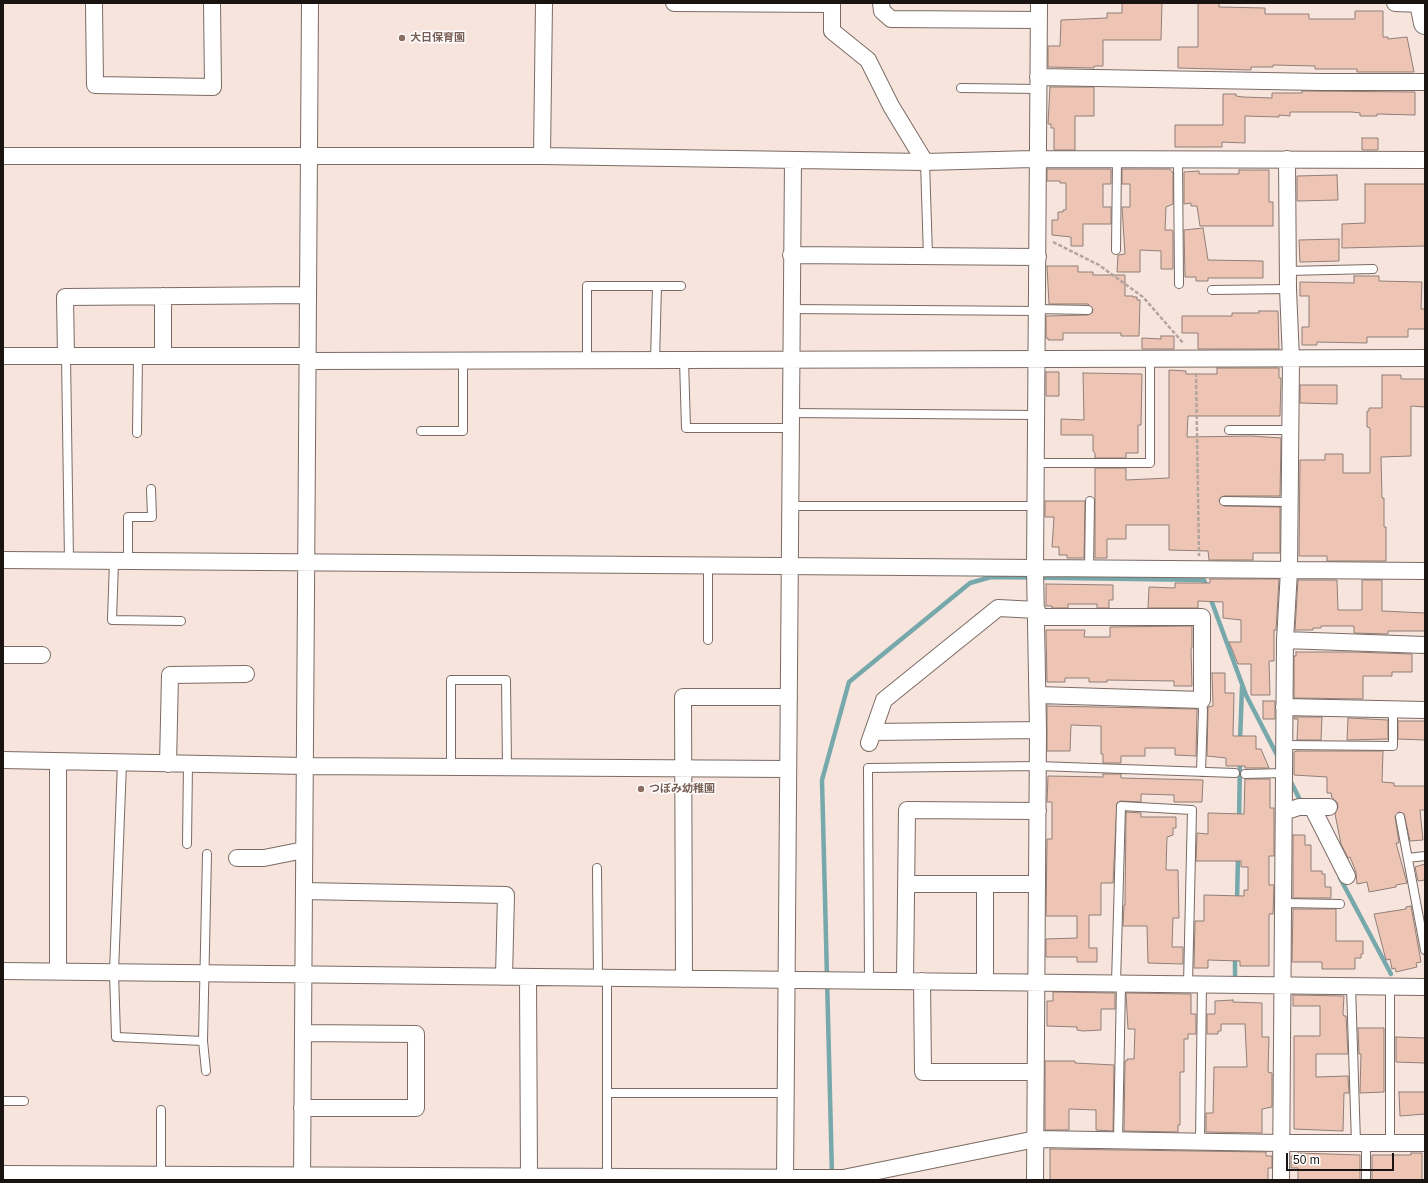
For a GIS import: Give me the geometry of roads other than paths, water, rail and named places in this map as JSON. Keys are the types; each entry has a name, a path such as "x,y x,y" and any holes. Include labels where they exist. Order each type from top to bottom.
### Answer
{"street":[{"path":"94,3 95,85 213,87 212,3"},
{"path":"302,1178 310,3"},
{"path":"542,156 544,3"},
{"path":"674,3 832,3 832,31 868,60 892,106 926,162"},
{"path":"881,3 882,11 891,19 1039,20"},
{"path":"1035,1180 1038,811 1036,415 1038,310 1039,3"},
{"path":"1395,3 1423,10"},
{"path":"1038,83 1425,82"},
{"path":"3,156 542,156 926,162 1039,159 1425,160"},
{"path":"1281,1180 1284,707 1285,640 1289,571 1288,502 1291,359 1288,289 1287,159"},
{"path":"785,1179 793,160"},
{"path":"792,255 1038,257"},
{"path":"66,356 65,297 308,295"},
{"path":"163,296 164,356"},
{"path":"3,356 164,356 463,360 1425,358"},
{"path":"3,560 789,565 1036,575 1089,570 1425,571"},
{"path":"1038,695 1202,700 1202,617 1037,613 998,608 884,700 871,737 1038,730"},
{"path":"1285,640 1425,645"},
{"path":"3,654 42,655"},
{"path":"168,764 170,675 246,674"},
{"path":"684,979 683,697 788,697"},
{"path":"1284,707 1425,710"},
{"path":"3,760 305,766 788,769"},
{"path":"58,762 58,972"},
{"path":"1284,812 1299,807 1329,807"},
{"path":"1312,807 1347,876"},
{"path":"905,981 906,810 1038,811"},
{"path":"237,858 264,858 304,850"},
{"path":"906,884 1037,884"},
{"path":"985,884 985,982"},
{"path":"304,891 506,895 504,977"},
{"path":"3,971 1425,987"},
{"path":"528,977 529,1176"},
{"path":"922,981 923,1072 1036,1072"},
{"path":"302,1108 416,1108 416,1034 303,1033"},
{"path":"3,1174 161,1174 302,1178 529,1176 843,1179 1036,1139 1281,1143 1425,1143"}],"lane":[{"path":"961,88 1038,83"},
{"path":"1116,250 1117,160"},
{"path":"1178,160 1179,284"},
{"path":"926,162 928,256"},
{"path":"1288,271 1373,268"},
{"path":"587,360 587,286 681,286"},
{"path":"654,360 657,286"},
{"path":"1212,290 1288,289"},
{"path":"791,309 1088,310"},
{"path":"66,356 69,561"},
{"path":"137,434 138,356"},
{"path":"1037,463 1150,463 1150,359"},
{"path":"421,431 463,431 463,360"},
{"path":"684,360 686,428 790,420 1036,415"},
{"path":"1229,430 1290,430"},
{"path":"151,490 152,517 128,517 112,620 181,621"},
{"path":"1224,500 1288,502"},
{"path":"1089,570 1090,501"},
{"path":"790,506 1036,506"},
{"path":"708,565 708,640"},
{"path":"451,767 451,680 506,680 507,767"},
{"path":"1201,772 1202,700"},
{"path":"1284,745 1392,746 1392,710"},
{"path":"122,763 114,972 116,1036 202,1041"},
{"path":"186,844 188,764"},
{"path":"869,981 868,768 1038,766 1235,773"},
{"path":"1245,774 1284,773"},
{"path":"1118,1140 1118,984 1121,806 1192,810 1195,984 1200,1141"},
{"path":"1400,817 1425,950"},
{"path":"206,1072 202,1041 207,854"},
{"path":"1408,858 1425,856"},
{"path":"597,868 607,1093 608,1177"},
{"path":"1283,903 1340,904"},
{"path":"1352,986 1361,1143 1366,1180"},
{"path":"1390,986 1390,1143"},
{"path":"607,1093 786,1093"},
{"path":"3,1101 24,1101"},
{"path":"161,1110 161,1174"}],"waterway":[{"path":"832,1175 822,780 849,682 970,583 991,577 1204,580 1207,588"},
{"path":"1210,597 1246,695 1279,759"},
{"path":"1240,742 1242,687"},
{"path":"1239,820 1240,761"},
{"path":"1290,780 1302,804"},
{"path":"1237,902 1238,855"},
{"path":"1340,878 1391,974"},
{"path":"1235,955 1235,975"}],"place":[{"name":"大日保育園","path":"402,38"},
{"name":"つぼみ幼稚園","path":"641,789"}]}
